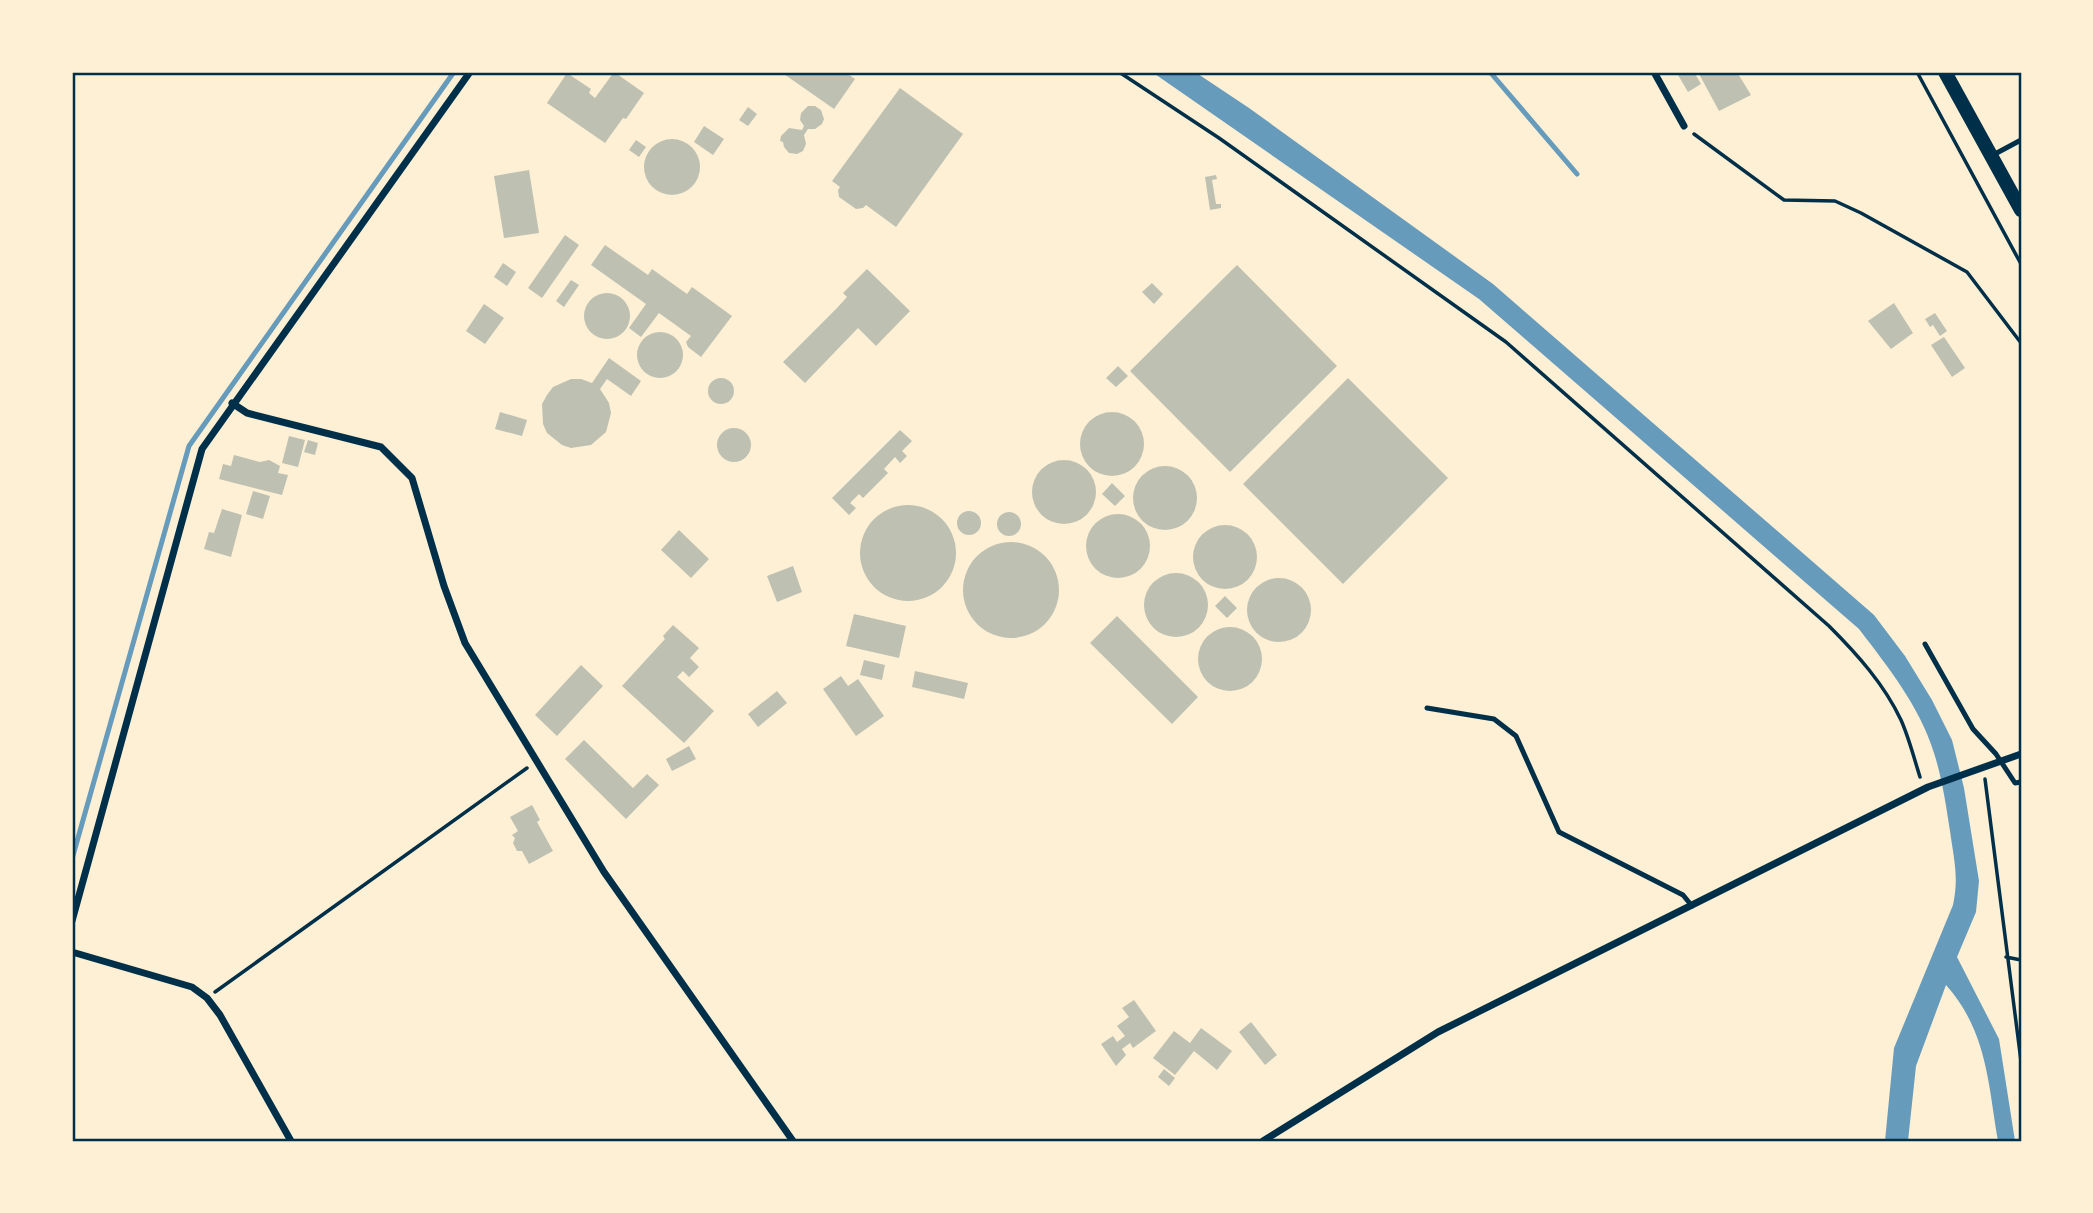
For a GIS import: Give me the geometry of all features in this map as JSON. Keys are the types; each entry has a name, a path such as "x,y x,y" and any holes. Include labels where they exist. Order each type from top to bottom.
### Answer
{"main road":[{"path":"1945,72 2021,210"}],"street":[{"path":"72,921 202,449 470,72"},
{"path":"1654,72 1684,126"},
{"path":"233,403 247,413 381,447 412,478 444,586 465,643 604,872 793,1141"},
{"path":"1263,1141 1438,1032 1926,788 2021,754"},
{"path":"72,952 192,987 206,998 220,1015 291,1141"}],"lane":[{"path":"1991,156 2021,139"},
{"path":"1926,644 1973,729 2015,783 2021,782"},
{"path":"1427,708 1494,719 1516,736 1559,832 1683,895 1692,906"}],"path":[{"path":"1119,72 1219,138 1506,342 1829,626 1863,661 1892,702 1926,788"},
{"path":"1917,72 2021,264"},
{"path":"1684,126 1784,200 1835,201 1967,272 2021,343"},
{"path":"206,998 537,761"},
{"path":"1980,768 2021,1061"},
{"path":"2006,957 2021,960"}],"water":[{"path":"1152,72 1195,72 1493,284 1874,615 1905,656 1952,740 1964,788 1979,881 1976,912 1957,957 1999,1039 2015,1141 1998,1141 1988,1078 1978,1039 1960,1003 1946,985 1916,1066 1908,1141 1885,1141 1894,1048 1953,905 1956,877 1943,792 1928,736 1902,688 1859,629 1479,299"}],"building":[{"path":"614,72 644,93 605,143 547,103 567,73 591,89 589,93 595,98"},
{"path":"781,72 845,72 855,79 834,109"},
{"path":"1694,72 1701,84 1688,92 1678,75"},
{"path":"1698,72 1737,72 1751,95 1719,111"},
{"path":"900,88 963,134 896,227 866,205 856,209 839,197 840,187 832,181"},
{"path":"808,106 821,110 824,119 822,124 815,129 808,129 804,135 806,144 803,151 797,154 789,153 780,141 781,136 789,128 802,130 804,126 800,120 801,113"},
{"path":"748,107 757,114 748,126 739,120"},
{"path":"704,126 724,139 713,155 694,142"},
{"path":"672,139 683,141 692,147 698,156 698,178 692,187 683,193 672,195 661,193 652,187 646,178 644,167 646,156 652,147 661,141"},
{"path":"636,140 646,147 639,157 629,150"},
{"path":"529,170 539,233 504,238 494,176"},
{"path":"1216,175 1217,179 1212,180 1216,204 1221,204 1221,208 1210,210 1205,177"},
{"path":"565,235 579,245 542,298 528,288"},
{"path":"605,245 648,275 652,269 687,294 692,287 732,316 701,357 688,347 686,342 691,336 659,313 641,337 629,328 646,304 591,265"},
{"path":"503,263 516,272 507,286 494,277"},
{"path":"1237,265 1337,366 1230,472 1130,371"},
{"path":"867,269 910,311 876,346 858,328 805,383 783,362 847,297 843,293"},
{"path":"571,280 579,285 564,307 556,301"},
{"path":"1152,283 1163,294 1154,304 1142,292"},
{"path":"607,293 623,300 630,316 623,332 607,339 591,332 584,316 591,300"},
{"path":"1894,303 1913,333 1891,349 1868,321"},
{"path":"484,304 504,318 485,344 466,331"},
{"path":"1935,313 1947,331 1940,336 1925,319"},
{"path":"660,332 676,339 683,355 676,371 660,378 644,371 637,355 644,339"},
{"path":"1944,337 1965,368 1952,377 1931,345"},
{"path":"609,358 641,381 631,396 607,379 600,389 609,403 611,413 606,432 591,445 571,448 562,445 547,433 543,424 542,404 553,387 571,379 592,383"},
{"path":"1118,366 1128,376 1116,387 1106,378"},
{"path":"721,378 730,382 734,391 730,400 721,404 712,400 708,391 712,382"},
{"path":"1348,378 1448,478 1343,584 1243,484"},
{"path":"500,412 527,420 522,436 495,429"},
{"path":"1106,412 1118,412 1135,421 1142,432 1142,456 1135,467 1118,476 1106,476 1094,471 1085,462 1080,450 1080,438 1085,426 1094,417"},
{"path":"734,428 746,433 751,445 746,457 734,462 722,457 717,445 722,433"},
{"path":"900,430 912,441 902,451 907,456 900,463 895,457 884,469 888,473 863,498 859,494 850,503 856,508 849,515 832,498"},
{"path":"289,436 305,440 298,467 282,463"},
{"path":"308,440 318,443 315,455 304,452"},
{"path":"234,455 260,462 269,460 280,466 278,473 288,475 282,495 219,479 223,464 231,466"},
{"path":"1058,460 1070,460 1087,469 1094,480 1094,504 1087,515 1070,524 1058,524 1046,519 1037,510 1032,498 1032,486 1037,474 1046,465"},
{"path":"1159,466 1171,466 1188,475 1195,486 1195,510 1188,521 1171,530 1159,530 1147,525 1138,516 1133,504 1133,492 1138,480 1147,471"},
{"path":"1112,483 1125,496 1115,506 1102,494"},
{"path":"253,491 270,496 263,519 246,514"},
{"path":"908,505 926,509 942,519 952,535 956,553 952,571 942,587 926,597 908,601 890,597 874,587 864,571 860,553 864,535 874,519 890,509"},
{"path":"222,509 242,515 231,557 204,549 209,532 214,533"},
{"path":"969,511 977,515 981,523 977,531 969,535 961,531 957,523 961,515"},
{"path":"1009,512 1017,516 1021,524 1017,532 1009,536 1001,532 997,524 1001,516"},
{"path":"1112,514 1124,514 1141,523 1148,534 1148,558 1141,569 1124,578 1112,578 1100,573 1091,564 1086,552 1086,540 1091,528 1100,519"},
{"path":"1219,525 1231,525 1248,534 1255,545 1255,569 1248,580 1231,589 1219,589 1207,584 1198,575 1193,563 1193,551 1198,539 1207,530"},
{"path":"679,530 709,559 691,578 661,550"},
{"path":"1011,542 1029,546 1045,556 1055,572 1059,590 1055,608 1045,624 1029,634 1011,638 993,634 977,624 967,608 963,590 967,572 977,556 993,546"},
{"path":"793,566 802,592 777,602 767,576"},
{"path":"1170,573 1182,573 1199,582 1206,593 1206,617 1199,628 1182,637 1170,637 1158,632 1149,623 1144,611 1144,599 1149,587 1158,578"},
{"path":"1273,578 1285,578 1302,587 1309,598 1309,622 1302,633 1285,642 1273,642 1261,637 1252,628 1247,616 1247,604 1252,592 1261,583"},
{"path":"1225,596 1237,608 1227,618 1215,606"},
{"path":"854,614 906,626 899,658 846,646"},
{"path":"1117,616 1198,697 1172,724 1090,643"},
{"path":"673,625 699,648 690,658 699,667 689,677 683,671 677,677 714,711 684,743 622,686 665,639 663,636"},
{"path":"1224,627 1236,627 1253,636 1260,647 1260,671 1253,682 1236,691 1224,691 1212,686 1203,677 1198,665 1198,653 1203,641 1212,632"},
{"path":"864,660 885,665 882,680 860,675"},
{"path":"581,665 603,686 557,736 535,715"},
{"path":"915,671 968,683 964,699 912,687"},
{"path":"841,676 848,686 858,679 884,716 856,736 823,689"},
{"path":"777,691 787,703 758,727 748,714"},
{"path":"584,740 633,788 647,774 659,785 626,819 565,759"},
{"path":"689,746 696,759 672,771 666,759"},
{"path":"532,805 540,820 537,822 553,851 529,864 522,851 517,851 513,843 515,838 512,835 518,831 510,817"},
{"path":"1134,1000 1156,1031 1133,1048 1130,1043 1122,1049 1126,1055 1116,1066 1101,1044 1113,1036 1117,1042 1125,1036 1117,1026 1129,1017 1122,1008"},
{"path":"1251,1022 1277,1055 1265,1065 1239,1032"},
{"path":"1201,1028 1232,1051 1217,1070 1194,1051 1175,1075 1153,1058 1174,1031 1190,1043"},
{"path":"1164,1069 1175,1078 1169,1086 1158,1077"}],"waterway":[{"path":"72,859 189,446 454,72"},
{"path":"1490,72 1577,174"}]}
